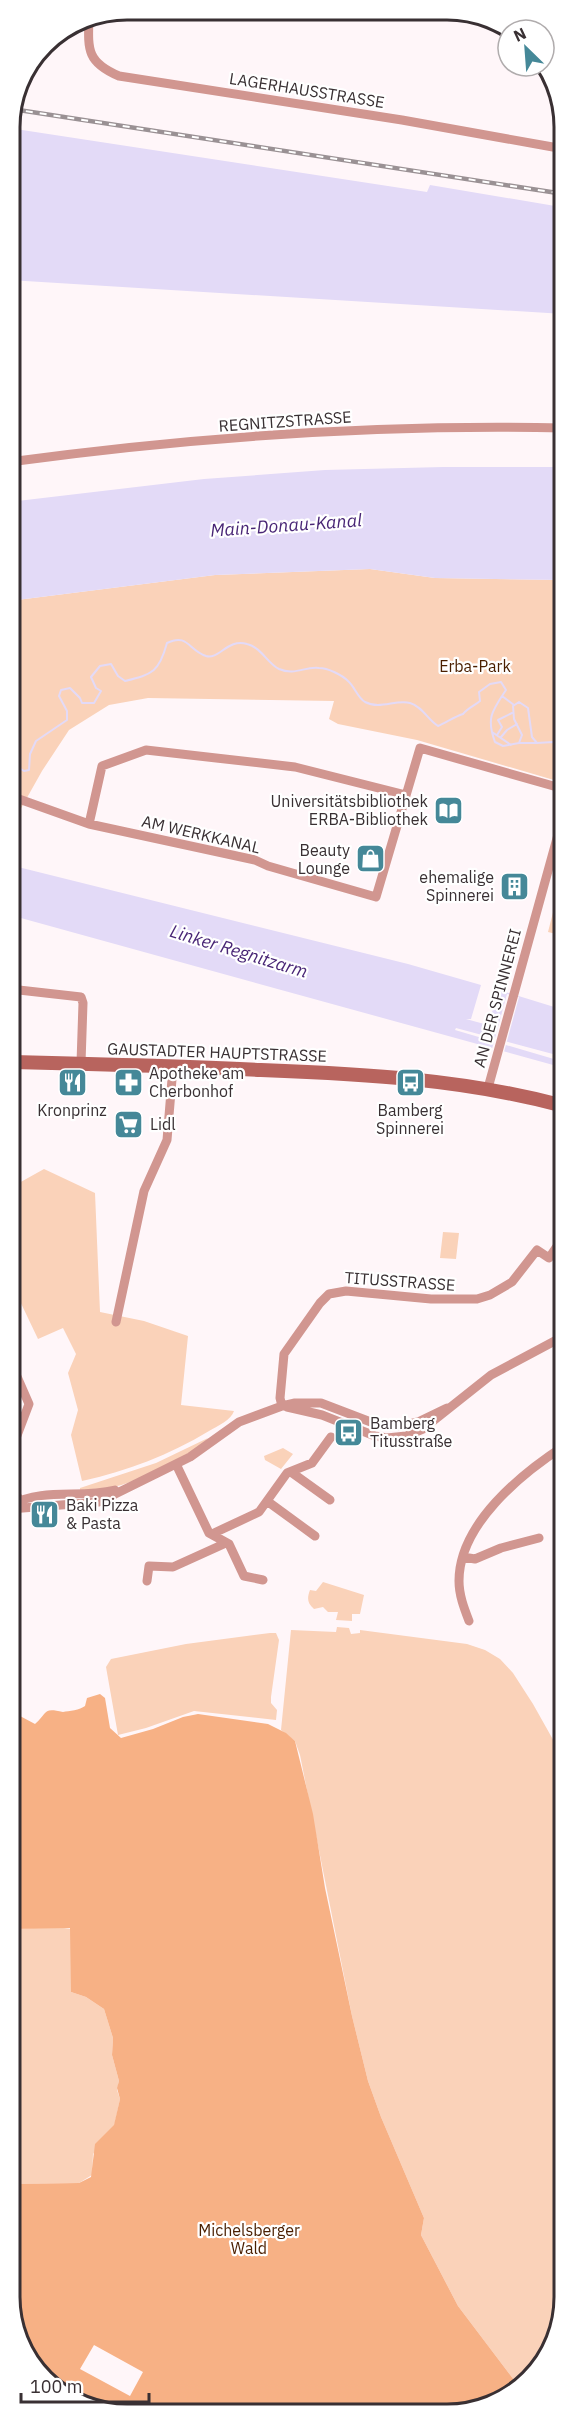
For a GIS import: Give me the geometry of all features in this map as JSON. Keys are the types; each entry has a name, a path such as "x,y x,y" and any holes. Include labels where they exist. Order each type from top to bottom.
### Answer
{"street":[{"name":"LAGERHAUSSTRASSE","path":"89,27 88,47 91,56 103,69 119,76 402,120 555,147"},
{"name":"REGNITZSTRASSE","path":"20,461 119,448 301,434 428,428 555,428"},
{"path":"89,824 102,765 146,750 295,767 406,795 420,748 555,786"},
{"name":"AM WERKKANAL","path":"20,799 89,824 255,860 268,866 376,897 406,795"},
{"name":"AN DER SPINNEREI","path":"488,1088 555,846"},
{"path":"20,990 81,997 83,1004 81,1063"},
{"name":"GAUSTADTER HAUPTSTRASSE","path":"20,1062 416,1077 488,1088 555,1104"},
{"path":"117,1322 144,1191 167,1140 173,1067"},
{"name":"TITUSSTRASSE","path":"282,1406 280,1398 284,1354 320,1302 329,1294 346,1291 431,1299 477,1299 490,1295 512,1282 537,1250 549,1258 554,1250"},
{"path":"20,1505 89,1504 119,1493 202,1450 239,1422 296,1403 321,1403 376,1424 400,1426 418,1422 447,1408 500,1370 554,1341"},
{"path":"20,1383 29,1404 20,1428"},
{"path":"212,1534 259,1512 287,1473 312,1463 331,1437"},
{"path":"469,1621 459,1591 462,1557 472,1535 500,1499 529,1471 554,1453"},
{"path":"176,1464 212,1534 226,1543 244,1576 263,1580"},
{"path":"291,1472 330,1500"},
{"path":"267,1500 315,1536"},
{"path":"462,1557 474,1560 501,1548 539,1538"},
{"path":"147,1581 149,1566 173,1567 226,1543"}],"green space":[{"name":"Erba-Park","path":"370,569 435,578 555,580 555,780 417,740 338,724 329,719 334,701 148,698 109,705 69,730 20,810 20,600 215,575"},
{"path":"555,906 555,934 548,932"},
{"path":"44,1169 95,1193 100,1312 144,1321 188,1336 181,1405 234,1411 230,1417 194,1440 163,1455 132,1467 82,1481 71,1435 78,1410 68,1373 76,1354 63,1328 38,1339 20,1301 20,1182"},
{"path":"443,1232 459,1233 456,1259 440,1258"},
{"path":"208,1438 191,1452 135,1480 109,1488 80,1491 80,1488 156,1463"},
{"path":"283,1448 293,1454 281,1469 265,1460 264,1456"},
{"path":"323,1582 364,1595 360,1614 352,1614 352,1621 336,1620 338,1612 328,1612 323,1607 314,1609 308,1598 310,1590 316,1591"},
{"path":"337,1627 349,1628 351,1634 360,1633 360,1630 467,1644 485,1650 500,1659 513,1673 554,1742 554,2310 540,2350 528,2367 514,2380 458,2306 421,2235 424,2218 368,2081 352,2016 300,1755 295,1741 281,1730 291,1630 336,1632"},
{"path":"276,1633 279,1640 271,1697 271,1703 277,1710 276,1720 194,1711 118,1735 106,1667 111,1659 186,1644"},
{"name":"Michelsberger Wald","path":"100,1694 105,1698 110,1728 121,1738 198,1714 268,1724 286,1733 295,1741 313,1814 325,1888 368,2081 424,2218 421,2235 458,2306 514,2380 482,2398 448,2404 127,2404 92,2398 61,2381 46,2367 31,2344 20,2310 20,2184 79,2183 91,2177 95,2144 114,2125 120,2099 117,2088 119,2081 112,2055 113,2038 104,2009 86,1997 71,1992 70,1928 20,1929 20,1716 35,1724 48,1711 63,1712 80,1708 85,1706 87,1698","holes":["94,2345 143,2372 130,2396 80,2369"]},
{"path":"57,1927 71,1929 71,1992 86,1997 104,2009 113,2038 112,2055 119,2081 117,2090 120,2099 114,2127 93,2154 92,2175 79,2183 20,2184 20,1929"}],"water":[{"path":"20,130 427,192 430,185 555,206 555,313 20,281"},
{"name":"Main-Donau-Kanal","path":"555,467 555,580 435,578 370,569 215,575 20,600 20,501 204,479 325,470"},
{"name":"Linker Regnitzarm","path":"20,867 408,964 481,985 471,1019 466,1019 488,1025 499,990 555,1007 555,1054 456,1028 455,1030 555,1059 555,1065 20,918"}],"pier":[{"path":"507,994 519,997 504,1052 492,1049"}],"waterway":[{"path":"20,769 29,770 30,754 36,741 67,720 67,711 59,696 61,690 70,688 82,703 94,703 101,691 96,688 91,677 100,666 111,664 118,676 125,681 148,674 158,666 167,643 174,640 184,641 206,656 215,655 234,644 247,644 257,649 279,669 290,672 323,668 339,674 348,681 365,702 376,705 410,703 418,707 438,726 463,714 480,701 479,692 490,684 501,682 506,690 494,709 491,721 495,742 503,746 519,743 522,735 514,719 513,706 519,702 528,708 532,737 537,743 555,743"},
{"path":"502,696 514,705"},
{"path":"497,735 502,727 498,720 512,713"},
{"path":"501,737 517,724"},
{"path":"492,732 511,745"},
{"path":"519,743 537,743"}],"railway":[{"path":"21,110 555,193"}],"place":[{"name":"Universitätsbibliothek ERBA-Bibliothek","path":"449,810"},
{"name":"Beauty Lounge","path":"371,859"},
{"name":"ehemalige Spinnerei","path":"515,886"},
{"name":"Kronprinz","path":"72,1082"},
{"name":"Apotheke am Cherbonhof","path":"128,1082"},
{"name":"Bamberg Spinnerei","path":"410,1082"},
{"name":"Lidl","path":"129,1124"},
{"name":"Bamberg Titusstraße","path":"349,1432"},
{"name":"Baki Pizza & Pasta","path":"45,1514"}]}
